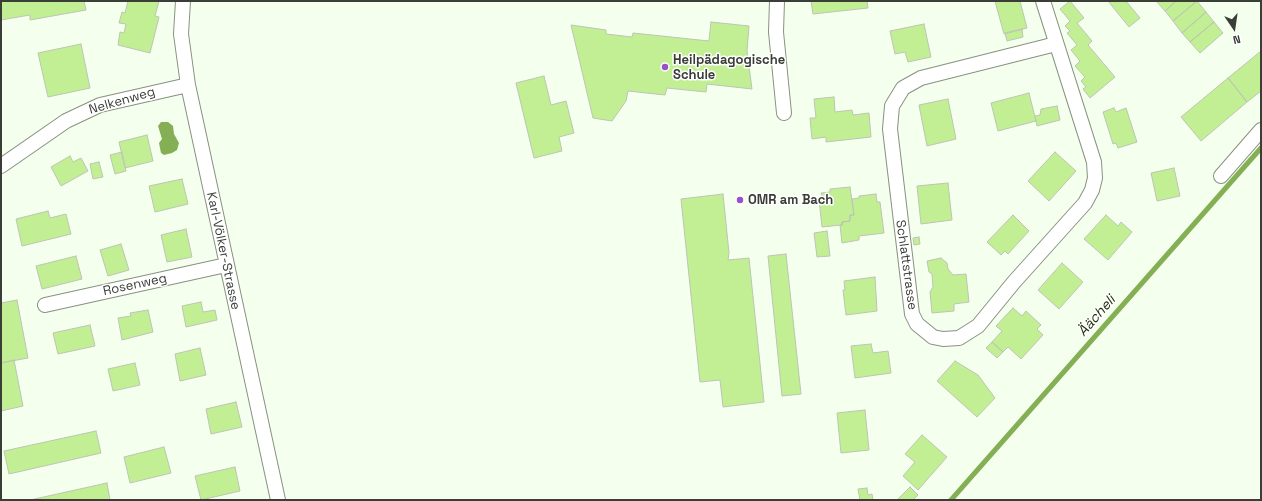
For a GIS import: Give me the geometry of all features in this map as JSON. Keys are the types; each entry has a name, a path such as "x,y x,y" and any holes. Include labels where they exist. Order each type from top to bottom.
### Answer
{"street":[{"name":"Karl-Völker-Strasse","path":"183,1 181,34 188,84 278,500"},
{"path":"777,1 776,32 784,113"},
{"name":"Schlattstrasse","path":"1043,1 1094,162 1095,178 1092,190 1085,203 1014,282 978,326 959,338 943,340 933,337 917,324 912,314 890,128 892,106 903,88 921,78 1056,44"},
{"name":"Nelkenweg","path":"1,166 66,121 100,104 188,84"},
{"path":"1221,176 1261,130"},
{"name":"Rosenweg","path":"44,305 226,265"}],"shaded area":[{"path":"161,122 168,122 173,126 174,134 179,143 177,150 164,155 161,153 159,143 162,139 158,126"}],"building":[{"path":"1,1 84,1 86,10 30,20 30,15 1,20"},
{"path":"128,1 159,1 155,16 159,17 150,53 118,45 120,32 124,33 126,24 119,23 122,12 125,13"},
{"path":"811,1 867,1 868,8 813,14"},
{"path":"995,1 1020,1 1027,28 1004,34"},
{"path":"1070,1 1084,18 1077,23 1092,41 1088,45 1115,77 1090,98 1083,89 1086,87 1081,81 1085,77 1075,66 1080,61 1071,50 1077,45 1067,33 1070,31 1065,26 1070,21 1060,9"},
{"path":"1108,1 1126,1 1140,18 1129,27"},
{"path":"1156,1 1176,1 1165,11"},
{"path":"1176,1 1197,1 1173,21 1165,11"},
{"path":"1197,1 1206,12 1182,33 1173,21"},
{"path":"1206,12 1214,22 1190,42 1182,33"},
{"name":"Heilpädagogische Schule","path":"711,22 749,26 747,51 752,89 707,84 706,92 667,88 665,95 628,91 626,101 612,121 593,118 571,25 606,30 606,34 632,37 633,33 709,41"},
{"path":"1214,22 1223,33 1200,53 1190,42"},
{"path":"924,24 931,57 908,62 905,52 895,54 890,31"},
{"path":"1022,29 1023,37 1007,41 1005,33"},
{"path":"81,44 90,88 48,97 38,53"},
{"path":"1261,51 1261,91 1247,102 1228,78"},
{"path":"544,76 551,105 566,101 574,133 559,137 562,151 534,158 516,83"},
{"path":"1228,78 1247,102 1201,141 1181,117"},
{"path":"1029,93 1036,121 998,131 991,103"},
{"path":"834,97 835,112 852,110 853,115 869,113 871,137 826,142 826,137 812,139 810,118 816,118 814,99"},
{"path":"948,99 956,139 927,146 919,105"},
{"path":"1057,106 1060,120 1037,126 1035,116 1040,115 1041,109"},
{"path":"1114,108 1116,112 1126,108 1137,142 1118,148 1116,143 1113,144 1103,112"},
{"path":"147,135 153,161 125,168 119,142"},
{"path":"122,152 126,171 115,174 110,155"},
{"path":"1055,152 1076,171 1049,201 1028,181"},
{"path":"70,156 73,162 81,158 88,171 61,186 51,167"},
{"path":"99,162 103,177 93,179 90,164"},
{"path":"1174,168 1180,196 1157,201 1151,173"},
{"path":"182,179 188,204 155,212 149,186"},
{"path":"948,183 952,220 921,224 917,186"},
{"path":"850,187 854,215 850,215 850,221 842,222 842,225 822,227 819,199 822,198 821,193 830,192 830,189"},
{"name":"OMR am Bach","path":"723,194 729,253 728,260 749,258 764,402 723,407 720,380 700,382 681,199"},
{"path":"876,194 877,202 880,202 884,233 859,236 859,240 842,243 840,225 842,225 842,222 850,221 850,215 854,215 852,199 859,198 859,196"},
{"path":"48,211 50,218 66,214 71,234 22,246 16,219"},
{"path":"1013,215 1029,231 1008,254 1005,251 1001,255 987,242"},
{"path":"1106,215 1118,226 1121,222 1132,232 1108,260 1084,239"},
{"path":"186,229 192,257 167,262 161,235"},
{"path":"827,231 830,256 817,257 814,233"},
{"path":"919,237 920,244 914,245 913,238"},
{"path":"121,244 129,270 108,276 100,250"},
{"path":"786,254 801,394 782,396 768,256"},
{"path":"76,256 82,279 42,289 36,266"},
{"path":"941,258 947,263 948,269 953,275 966,274 969,302 954,304 954,311 932,313 930,292 933,287 932,274 929,272 927,261"},
{"path":"1062,263 1083,282 1059,309 1038,290"},
{"path":"875,277 877,311 846,315 843,290 845,290 844,281"},
{"path":"17,300 28,358 1,363 1,303"},
{"path":"201,302 203,312 215,310 217,320 186,327 182,306"},
{"path":"1013,308 1022,316 1026,311 1041,325 1037,329 1043,335 1021,359 1008,347 1003,352 992,342 1002,331 996,326"},
{"path":"148,310 153,332 122,340 118,318 131,316 130,313"},
{"path":"90,325 95,346 58,354 53,333"},
{"path":"992,342 1003,352 997,358 986,348"},
{"path":"871,344 873,353 888,351 891,373 855,378 851,346"},
{"path":"200,348 206,375 180,381 175,354"},
{"path":"14,360 23,406 1,411 1,363"},
{"path":"955,361 978,375 995,398 977,417 937,381"},
{"path":"135,363 140,385 113,391 108,369"},
{"path":"236,402 242,427 211,434 206,409"},
{"path":"865,410 869,450 841,453 837,413"},
{"path":"96,431 101,453 9,474 4,451"},
{"path":"922,435 947,457 918,490 903,476 915,462 905,454"},
{"path":"164,447 171,473 130,483 124,457"},
{"path":"235,467 240,491 201,500 195,476"},
{"path":"107,483 110,500 30,500"},
{"path":"910,487 918,495 913,500 897,500"},
{"path":"867,488 868,495 872,494 873,500 860,500 858,489"}],"waterway":[{"name":"Äächeli","path":"951,500 1261,148"}],"place":[{"name":"Heilpädagogische Schule","path":"665,67"},
{"name":"OMR am Bach","path":"740,200"}]}
